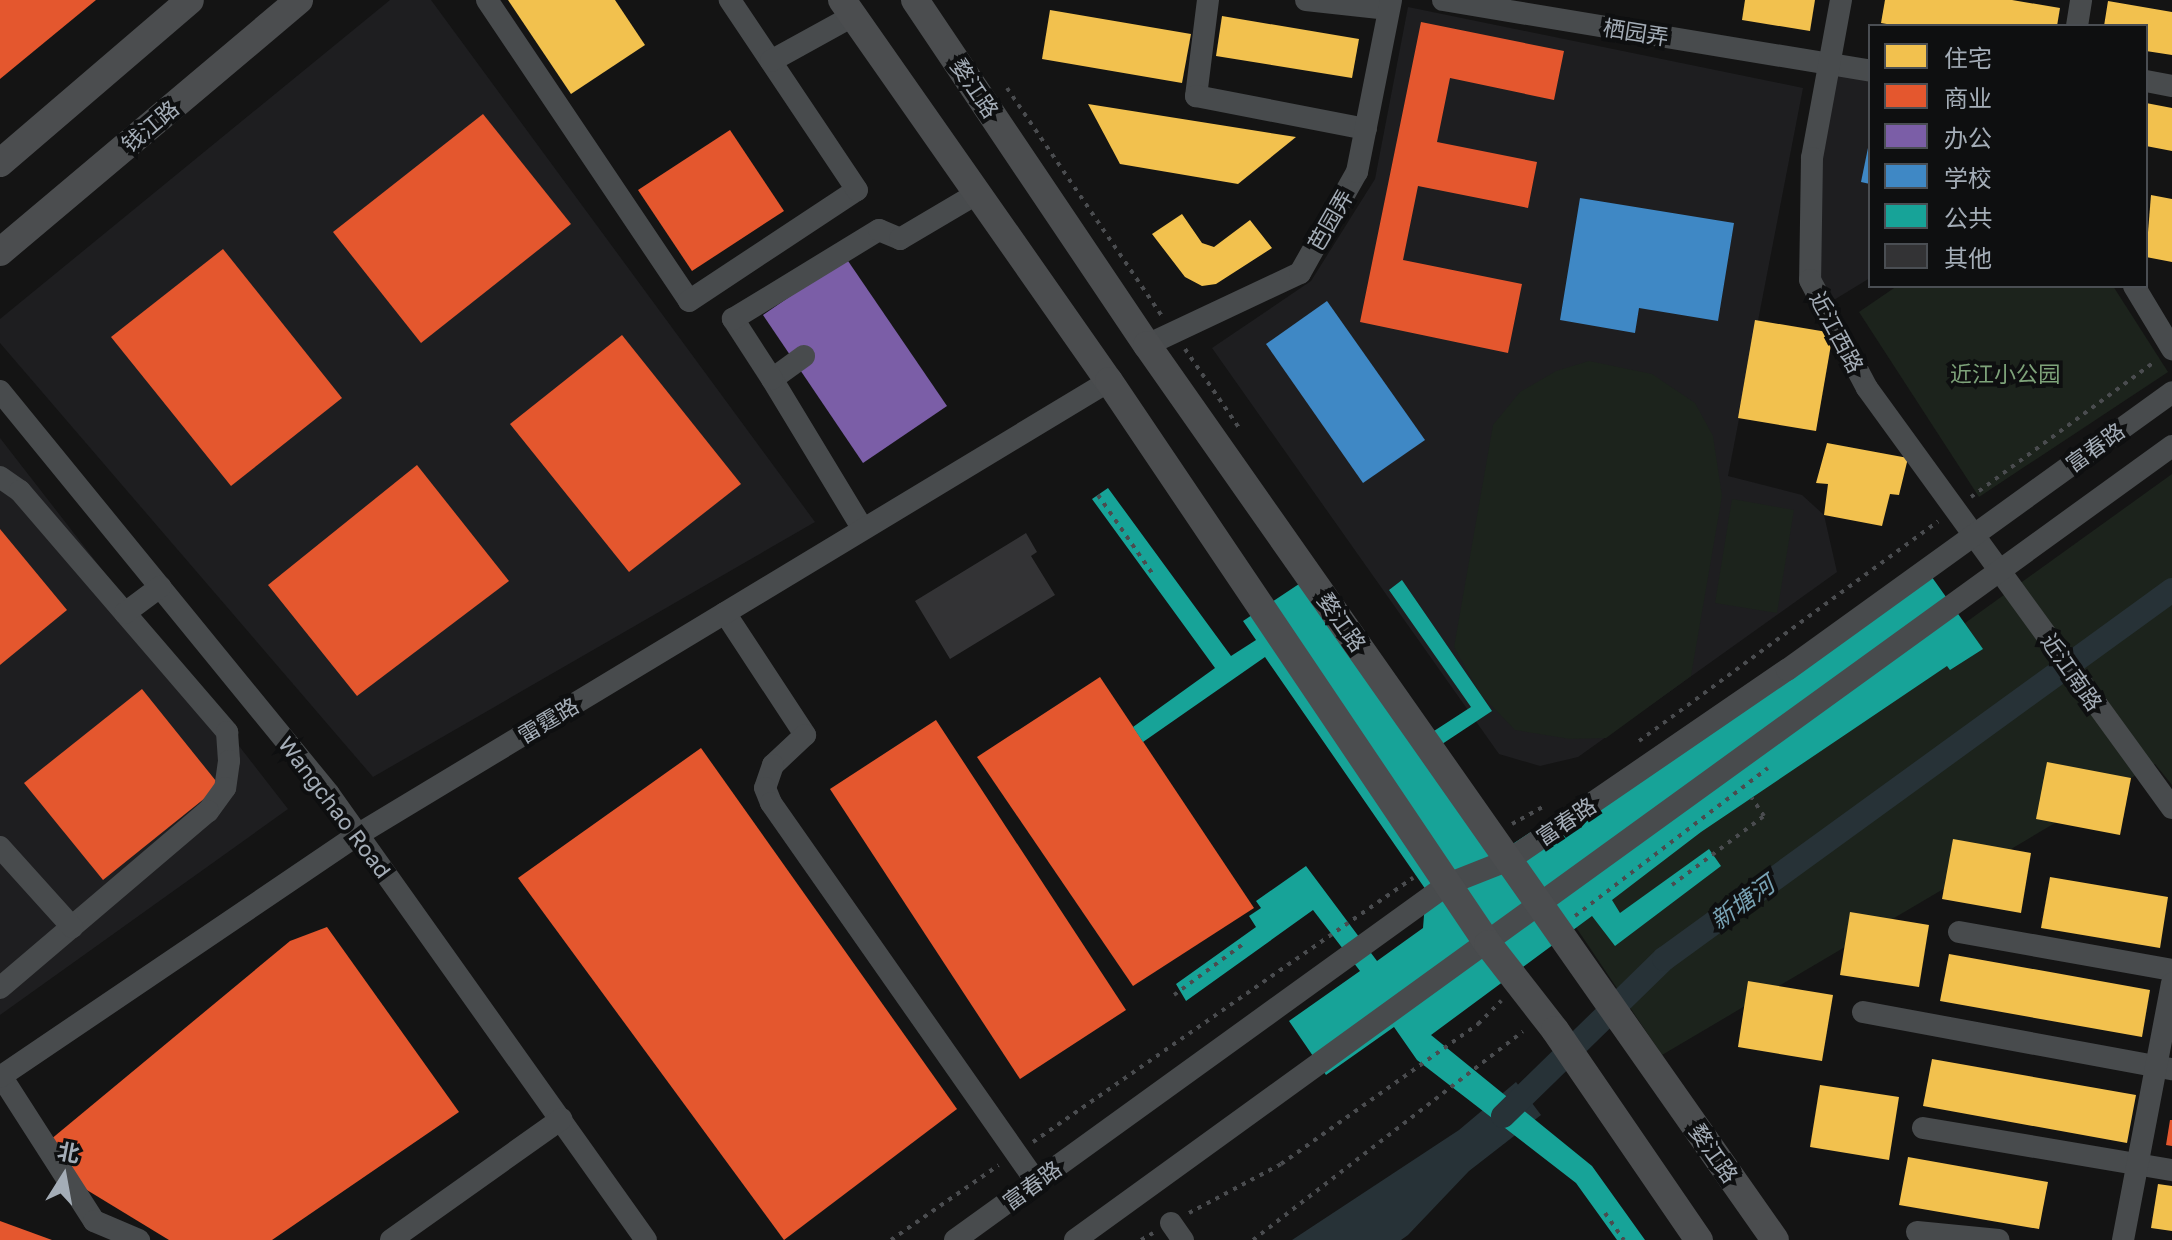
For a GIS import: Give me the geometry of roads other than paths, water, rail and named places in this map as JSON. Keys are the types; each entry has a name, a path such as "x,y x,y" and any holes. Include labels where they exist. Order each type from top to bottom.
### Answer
{"main road":[{"path":"0,163 190,0"},
{"name":"钱江路","path":"0,252 299,0"},
{"name":"婺江路","path":"915,0 1147,345 1775,1240"},
{"path":"848,8 1109,381 1488,944 1583,1069 1699,1240"}],"street":[{"path":"487,0 689,301 857,190 730,0"},
{"path":"1208,0 1196,96 1366,129"},
{"path":"1306,0 1390,4"},
{"name":"栖园弄","path":"1443,0 1868,71"},
{"name":"近江西路","path":"1841,0 1812,158 1810,280 1867,388 1974,534"},
{"path":"2077,24 2081,0"},
{"name":"芭园弄","path":"1147,345 1300,273 1357,172 1390,4"},
{"path":"771,61 848,8"},
{"path":"2148,81 2172,86"},
{"path":"863,529 733,319 879,230 900,239 976,194"},
{"path":"2135,288 2172,349"},
{"path":"772,379 804,356"},
{"name":"雷霆路","path":"0,1076 359,834 1109,381"},
{"name":"Wangchao Road","path":"0,391 359,834 646,1240"},
{"name":"富春路","path":"955,1240 1037,1183 1442,874 1509,860 2172,392"},
{"name":"富春路","path":"1075,1240 1488,944 1539,901 1999,568 2172,446"},
{"path":"0,477 20,491 227,732 225,788 208,811 0,988"},
{"name":"近江南路","path":"1974,534 2172,808"},
{"path":"125,613 160,587"},
{"path":"725,613 805,735 773,765 765,788 771,803 1037,1183"},
{"path":"0,847 72,927"},
{"path":"1959,932 2172,970"},
{"path":"2123,1240 2138,1165 2164,1068 2172,984"},
{"path":"1863,1012 2164,1068"},
{"path":"0,1076 94,1221 139,1240"},
{"path":"391,1240 561,1119"},
{"path":"1923,1128 2172,1170"},
{"path":"1917,1232 1999,1240"}],"waterway":[{"name":"新塘河","path":"1503,1116 1664,959 2172,590"}],"park label":[{"name":"近江小公园","path":"2005,374"}]}
